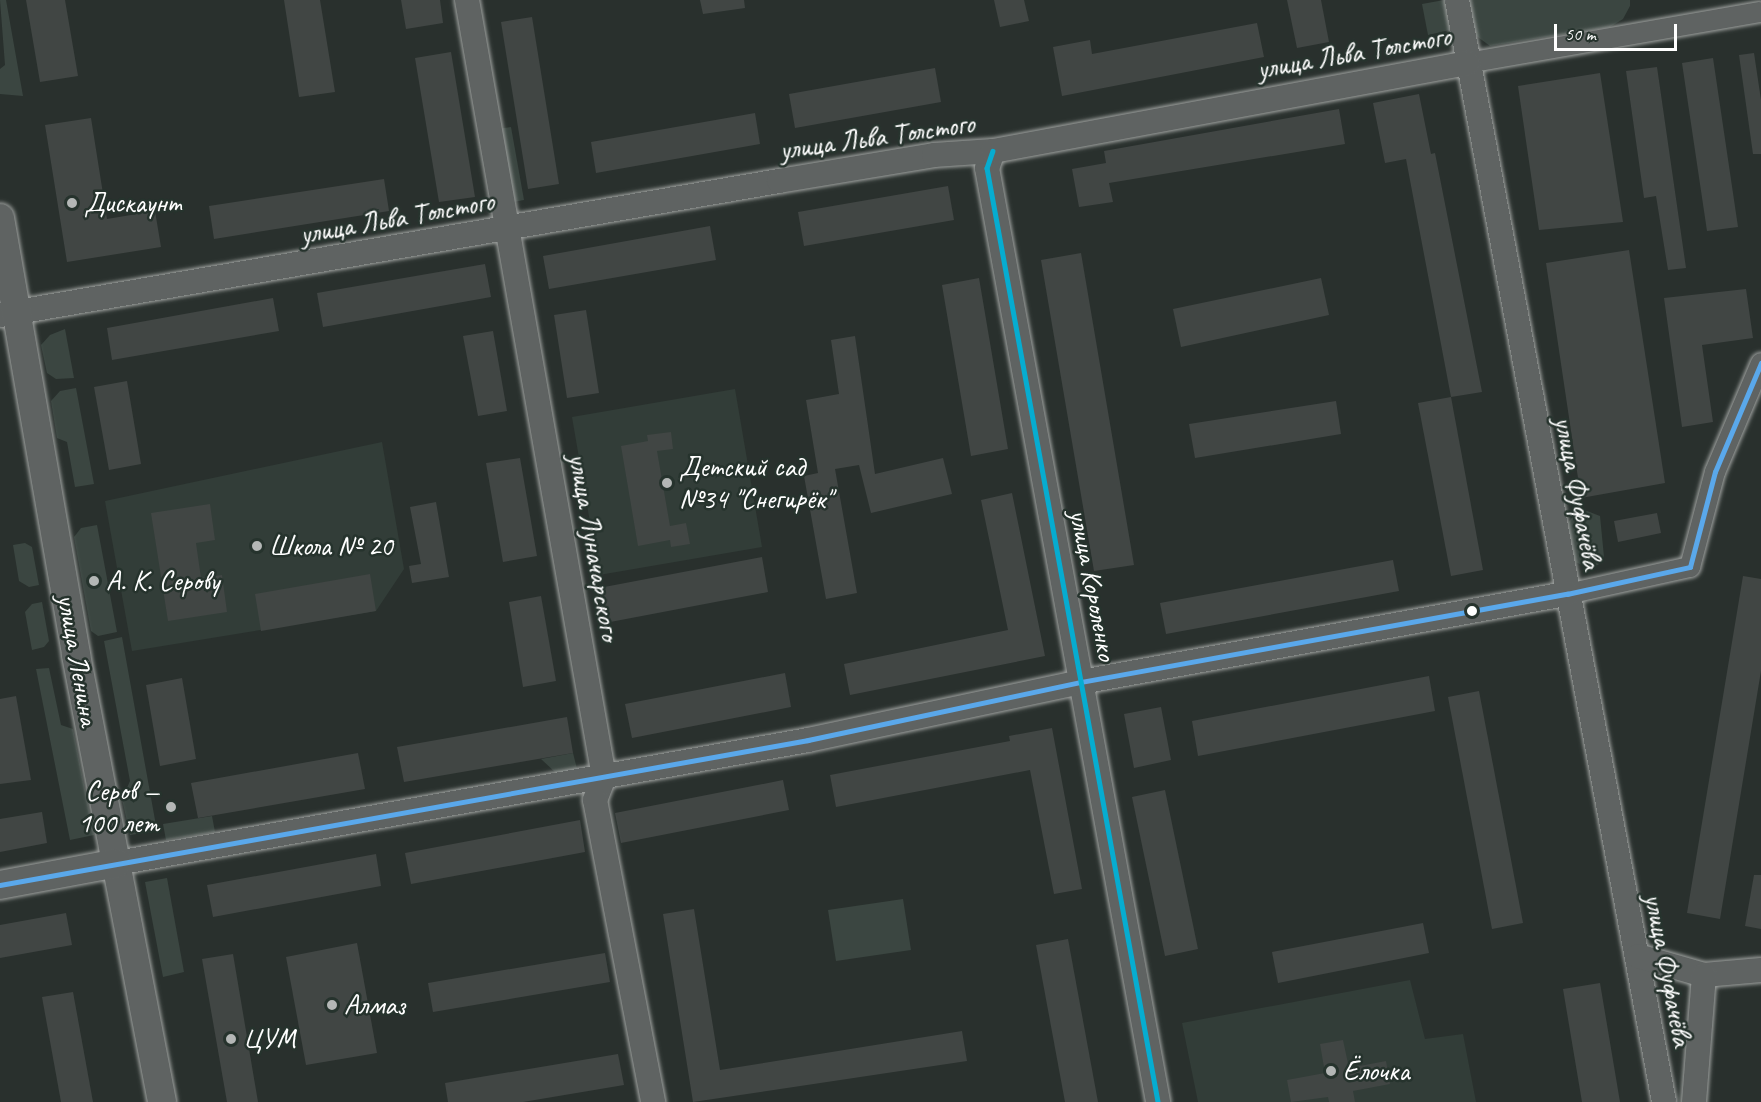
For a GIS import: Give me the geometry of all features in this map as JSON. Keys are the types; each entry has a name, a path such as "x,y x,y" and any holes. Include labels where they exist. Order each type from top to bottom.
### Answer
{"main road":[{"name":"улица Ленина","path":"0,218 8,313 162,1102"},
{"path":"0,885 117,863"}],"street":[{"name":"улица Луначарского","path":"467,0 604,777 595,800 653,1102"},
{"name":"улица Фуфачёва","path":"1457,0 1626,914 1638,956 1664,1102"},
{"name":"улица Льва Толстого","path":"8,313 507,230 901,161 993,150 1761,12"},
{"name":"улица Короленко","path":"993,150 987,168 1158,1102"},
{"path":"117,863 825,737 1081,682 1567,594 1690,567 1715,472 1761,363"},
{"path":"1638,956 1704,975 1761,970"},
{"path":"1694,1102 1704,975"}],"shaded area":[{"path":"0,0 6,0 23,96 0,94 0,69 5,65"},
{"path":"1444,0 1450,30 1428,35 1422,4"},
{"path":"1469,0 1630,0 1630,6 1623,19 1610,27 1490,46 1475,35"},
{"path":"511,127 524,200 508,203 495,129"},
{"path":"65,329 74,378 56,379 47,373 41,345 50,335"},
{"path":"76,388 94,484 75,487 67,442 57,438 51,401 60,391"},
{"name":"Детский сад №34 \"Снегирёк\"","path":"735,389 762,547 599,575 572,417"},
{"name":"Школа № 20","path":"382,442 404,569 376,611 132,651 105,501"},
{"path":"1587,511 1600,516 1604,557 1598,565 1587,567 1575,562 1568,523 1574,515"},
{"path":"97,525 117,632 98,636 91,631 74,537 81,528"},
{"path":"25,543 32,547 39,585 29,587 19,581 13,545"},
{"path":"42,602 49,641 44,647 32,650 25,612 32,604"},
{"path":"122,637 157,831 130,835 122,799 130,781 104,641"},
{"path":"49,668 61,725 73,729 94,835 70,840 36,669"},
{"path":"573,753 577,769 556,773 541,759"},
{"path":"212,816 215,832 166,840 163,824"},
{"path":"167,878 184,972 163,977 145,882"},
{"path":"903,899 911,950 836,961 828,910"},
{"name":"Ёлочка","path":"1410,980 1425,1039 1463,1034 1476,1102 1198,1102 1182,1023"}],"building":[{"path":"26,0 65,0 78,76 40,82"},
{"path":"284,0 320,0 335,92 299,97"},
{"path":"401,0 440,0 443,23 406,29"},
{"path":"700,0 744,0 745,8 703,14"},
{"path":"994,0 1024,0 1029,21 1000,27"},
{"path":"1287,0 1321,0 1329,42 1297,48"},
{"path":"532,17 559,184 528,189 501,22"},
{"path":"1257,23 1264,57 1062,96 1053,47 1090,40 1092,54"},
{"path":"451,52 475,197 439,202 415,58"},
{"path":"1754,53 1761,100 1761,154 1753,154 1739,55"},
{"path":"1713,58 1738,227 1707,231 1682,63"},
{"path":"1657,67 1686,268 1668,270 1656,196 1644,198 1626,71"},
{"path":"935,68 941,102 795,128 789,94"},
{"path":"1600,73 1623,222 1539,230 1518,86"},
{"path":"1419,94 1431,154 1435,153 1482,392 1451,397 1406,159 1385,163 1373,103"},
{"path":"1339,109 1345,144 1109,183 1113,202 1079,207 1072,169 1106,163 1104,151"},
{"path":"755,113 760,144 596,173 591,142"},
{"path":"91,118 107,219 155,211 161,247 67,262 45,125"},
{"path":"384,179 389,211 214,239 209,206"},
{"path":"948,186 954,220 804,246 798,212"},
{"path":"710,226 716,260 549,289 543,256"},
{"path":"1629,250 1665,483 1581,498 1546,263"},
{"path":"1081,253 1134,565 1094,571 1041,260"},
{"path":"485,264 491,297 323,327 317,293"},
{"path":"979,278 1008,449 971,456 942,285"},
{"path":"1321,278 1329,315 1181,347 1173,309"},
{"path":"1746,289 1753,338 1702,345 1713,422 1682,427 1664,298"},
{"path":"273,298 279,331 112,360 107,328"},
{"path":"586,310 599,393 567,398 554,315"},
{"path":"493,331 507,411 478,416 463,336"},
{"path":"855,336 875,474 943,458 952,494 871,513 859,465 835,469 857,593 826,599 804,476 818,473 806,400 839,394 831,340"},
{"path":"127,381 141,464 109,470 94,387"},
{"path":"1451,397 1483,570 1451,576 1418,403"},
{"path":"1336,401 1341,434 1195,458 1189,424"},
{"path":"671,432 673,449 657,451 670,526 686,523 690,544 671,547 670,540 638,546 621,446 648,441 647,435"},
{"path":"520,458 537,556 503,562 486,463"},
{"path":"1012,493 1045,656 850,695 844,664 1008,630 981,500"},
{"path":"436,502 449,577 412,583 409,566 421,564 410,507"},
{"path":"210,504 215,540 196,543 201,578 222,575 227,612 168,621 151,513"},
{"path":"1657,513 1661,533 1618,542 1614,521"},
{"path":"762,557 768,592 605,623 599,588"},
{"path":"1393,560 1399,591 1166,634 1160,603"},
{"path":"370,574 376,611 261,631 255,594"},
{"path":"1743,576 1761,579 1761,671 1720,919 1687,913"},
{"path":"541,596 556,681 523,687 509,602"},
{"path":"785,673 791,707 632,738 625,704"},
{"path":"1429,676 1435,711 1198,756 1192,721"},
{"path":"182,678 196,759 160,766 146,685"},
{"path":"1479,691 1523,923 1492,929 1448,697"},
{"path":"16,696 31,780 0,784 0,699"},
{"path":"1161,707 1171,760 1134,768 1124,714"},
{"path":"567,717 573,753 404,782 397,747"},
{"path":"1052,728 1082,889 1054,894 1030,770 836,807 830,775 1010,741 1009,736"},
{"path":"358,753 365,789 198,818 191,783"},
{"path":"783,780 789,810 621,843 615,813"},
{"path":"1165,790 1198,949 1165,956 1132,797"},
{"path":"42,812 47,843 0,852 0,819"},
{"path":"580,820 585,852 411,884 405,853"},
{"path":"376,854 381,886 213,917 207,885"},
{"path":"1754,875 1761,875 1761,929 1745,926"},
{"path":"694,909 720,1070 962,1031 967,1061 693,1102 663,914"},
{"path":"66,913 72,945 0,958 0,925"},
{"path":"1423,923 1429,953 1278,983 1272,952"},
{"path":"1068,939 1098,1102 1065,1102 1036,945"},
{"name":"Алмаз","path":"357,943 377,1053 306,1065 286,957"},
{"path":"605,953 610,982 433,1012 428,983"},
{"path":"233,954 258,1102 227,1102 202,959"},
{"path":"1600,983 1620,1102 1582,1102 1563,989"},
{"path":"73,992 93,1102 61,1102 42,997"},
{"path":"1343,1040 1349,1068 1386,1061 1390,1084 1353,1091 1355,1102 1329,1102 1328,1097 1291,1102 1287,1080 1325,1073 1320,1044"},
{"path":"618,1054 624,1085 523,1102 448,1102 445,1083"}],"transit line":[{"path":"993,151 987,168 1158,1102"},
{"path":"0,885 808,740 1081,682 1567,594 1690,567 1715,472 1761,363"}],"place":[{"name":"Дискаунт","path":"72,203"},
{"name":"Детский сад №34 \"Снегирёк\"","path":"667,483"},
{"name":"Школа № 20","path":"257,546"},
{"name":"А. К. Серову","path":"94,581"},
{"name":"Серов — 100 лет","path":"171,807"},
{"name":"Алмаз","path":"332,1005"},
{"name":"ЦУМ","path":"231,1039"},
{"name":"Ёлочка","path":"1331,1071"}]}
